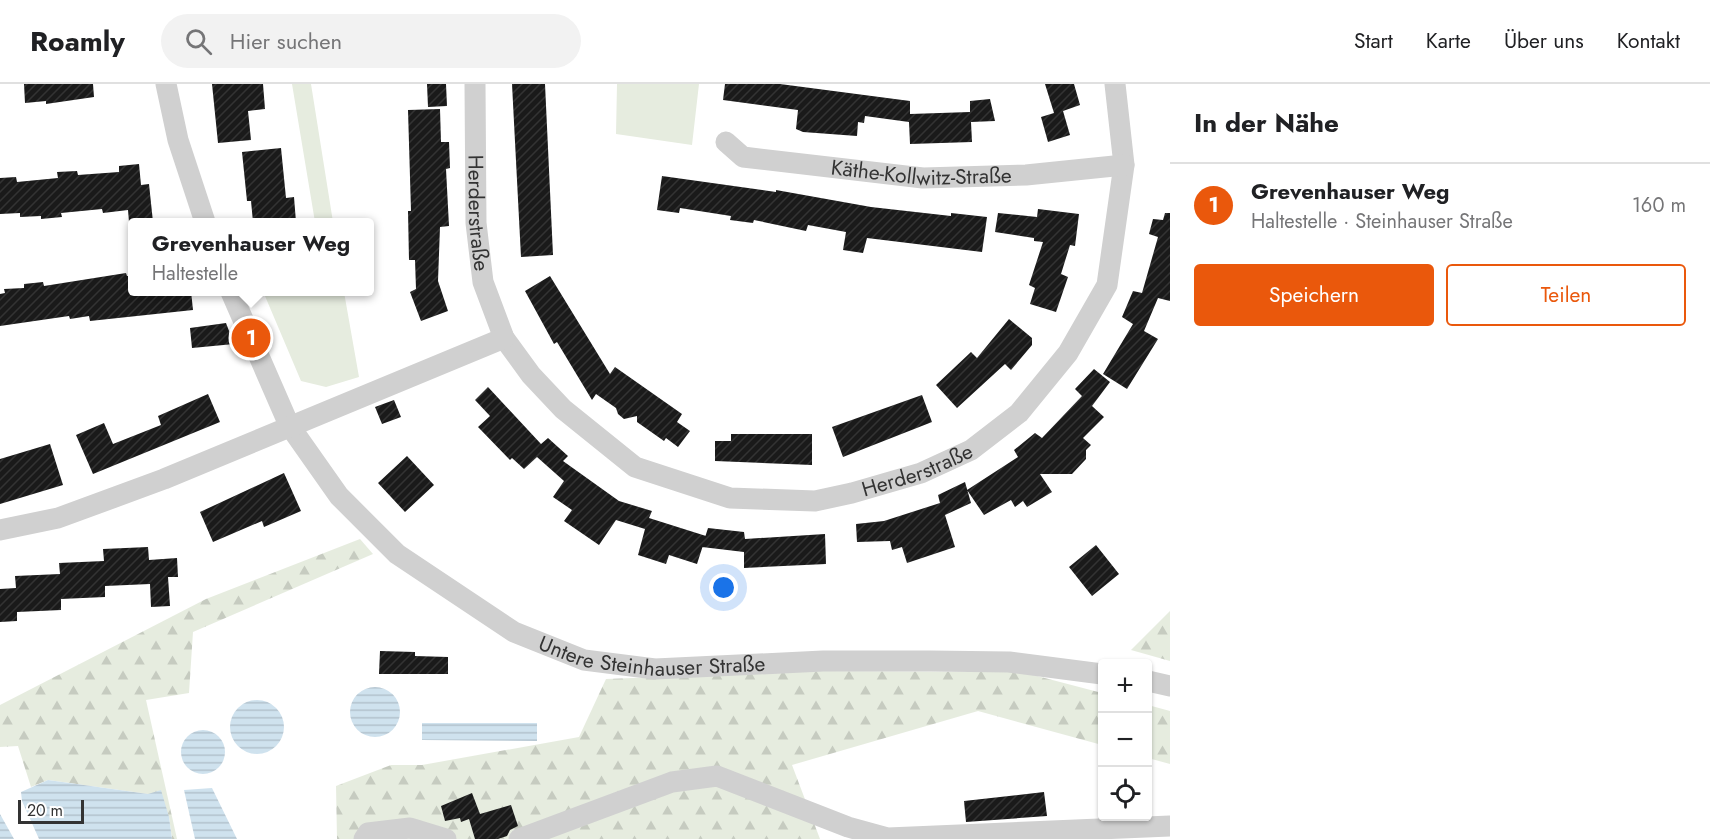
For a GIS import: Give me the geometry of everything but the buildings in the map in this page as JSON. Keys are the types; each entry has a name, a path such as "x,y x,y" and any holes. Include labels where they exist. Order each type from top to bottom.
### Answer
{"street":[{"path":"166,84 178,140 204,218"},
{"name":"Herderstraße","path":"476,84 476,223 483,282 504,338 531,375 563,409 635,467 730,498 815,501 921,473 971,450 1019,413 1068,353 1107,285 1124,165 1115,84"},
{"name":"Käthe-Kollwitz-Straße","path":"726,142 743,157 923,178 1026,176 1124,165"},
{"name":"Untere Steinhauser Straße","path":"233,296 289,425 339,496 397,554 514,632 584,660 655,669 856,660 1009,662 1098,673"},
{"path":"0,530 58,518 164,479 289,425 504,338"},
{"path":"1152,682 1170,686"},
{"path":"519,839 672,782 717,776 848,827 888,838 1170,826"},
{"path":"363,839 368,833 410,828 446,839"}],"green space":[{"path":"292,84 311,84 332,218 314,218"},
{"path":"617,84 699,84 692,145 616,134"},
{"path":"265,296 345,296 359,377 326,387 301,381"},
{"path":"360,539 373,554 193,632 189,693 146,700 177,839 172,839 169,817 148,794 48,780 31,787 18,746 0,747 0,705 206,599"},
{"path":"1170,611 1170,661 1131,650"},
{"path":"820,671 1022,672 1098,692 1098,744 978,711 792,765 820,839 337,839 336,786 391,765 422,765 579,737 606,679"},
{"path":"1152,706 1170,711 1170,764 1152,759"}],"water":[{"path":"375,687 389,691 396,698 400,712 396,726 389,733 375,737 361,733 354,726 350,712 354,698 361,691"},
{"path":"252,700 262,700 272,704 280,712 284,727 280,742 272,750 262,754 252,754 242,750 234,742 230,732 230,722 234,712 242,704"},
{"path":"422,723 537,723 537,741 422,740"},
{"path":"203,730 218,737 225,752 218,767 203,774 188,767 181,752 188,737"},
{"path":"48,780 148,794 161,790 169,817 172,839 39,839 22,801 21,792"},
{"path":"212,788 237,839 195,839 184,790"},
{"path":"0,814 14,839 0,839"}],"place":[{"name":"Grevenhauser Weg","path":"251,338"}]}
